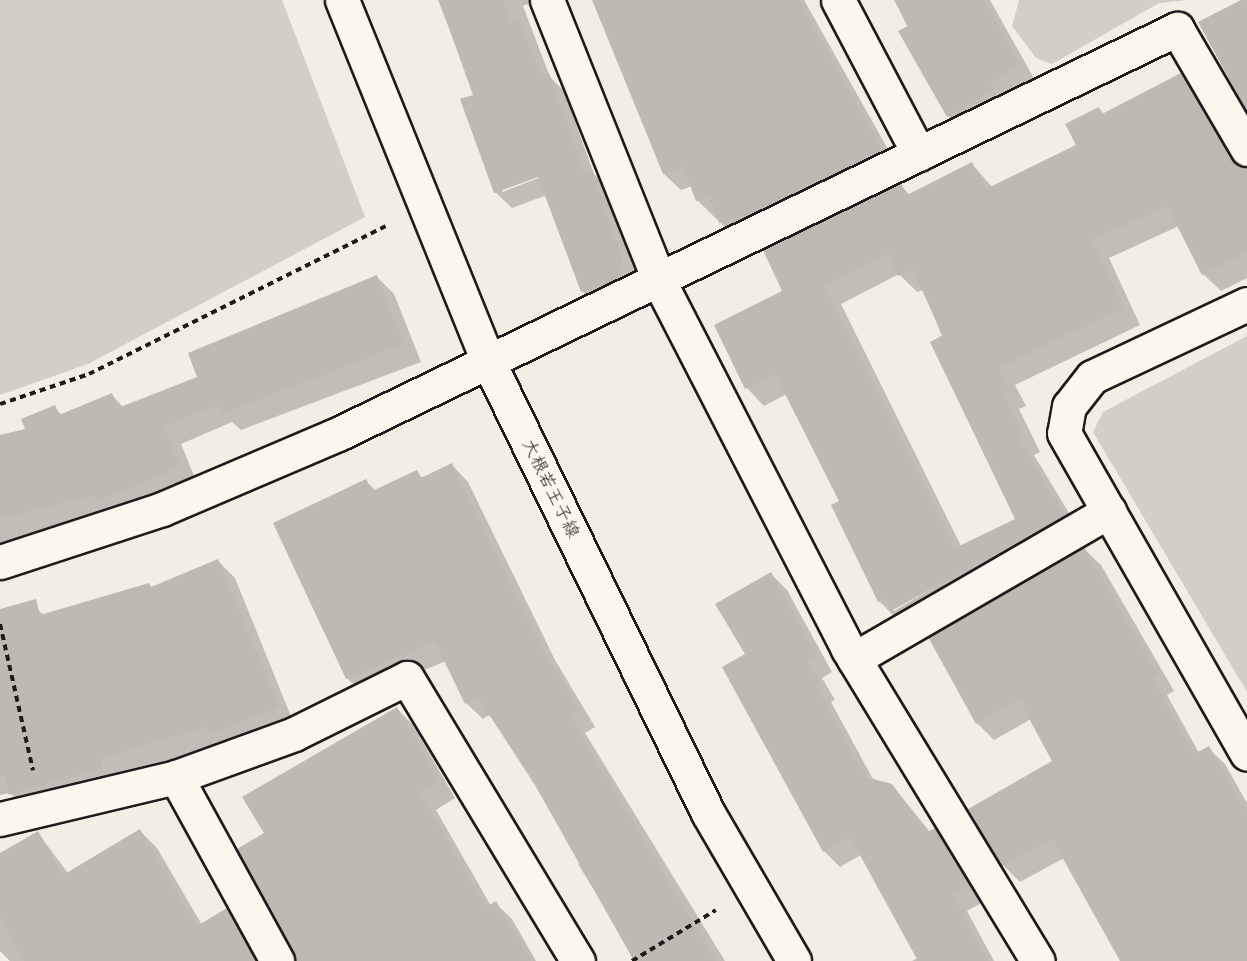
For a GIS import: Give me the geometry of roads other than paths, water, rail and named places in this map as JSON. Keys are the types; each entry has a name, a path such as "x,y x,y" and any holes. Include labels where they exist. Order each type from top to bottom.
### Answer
{"street":[{"name":"大根若王子線","path":"342,0 423,209 489,363 708,813 794,961"},
{"path":"547,0 660,283 854,659 1038,961"},
{"path":"838,0 919,154"},
{"path":"0,562 162,509 489,363 660,283 1178,29 1247,149"},
{"path":"1247,304 1092,377 1069,406 1064,433 1247,754"},
{"path":"854,659 1109,511"},
{"path":"0,819 176,777 294,734 407,678 578,961"},
{"path":"176,777 277,961"}]}
